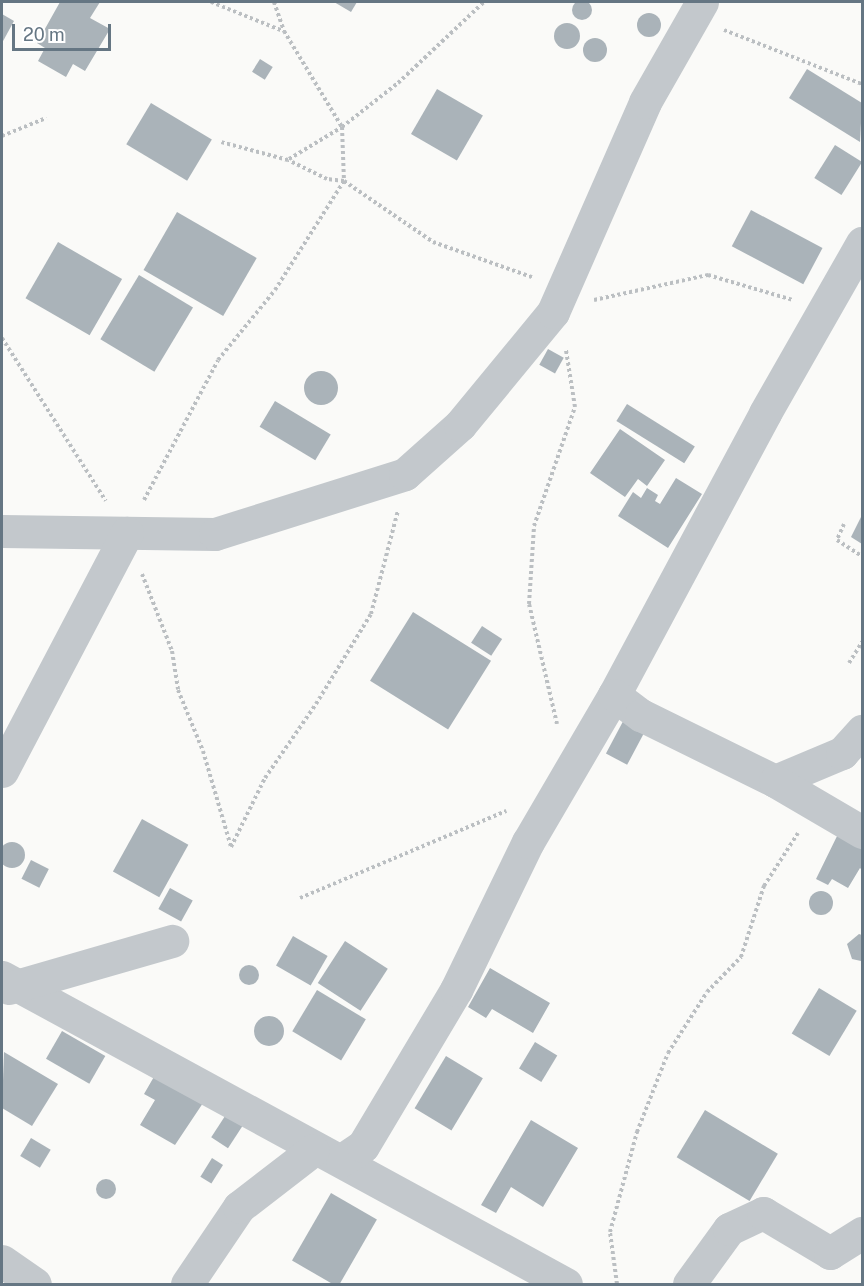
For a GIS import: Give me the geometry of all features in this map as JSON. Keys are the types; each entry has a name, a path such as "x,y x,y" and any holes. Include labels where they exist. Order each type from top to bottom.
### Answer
{"street":[{"path":"2,531 215,534 405,474 460,425 553,312 645,102 697,10"},
{"path":"188,1284 239,1208 328,1155 363,1146 456,990 528,842 577,763 862,243"},
{"path":"2,771 127,533"},
{"path":"614,695 641,715 775,782 862,832"},
{"path":"775,782 842,753 862,730"},
{"path":"8,984 172,941"},
{"path":"8,984 566,1284"},
{"path":"688,1284 729,1230 763,1213 830,1253 862,1233"},
{"path":"2,1260 35,1284"}],"path":[{"path":"211,2 284,31"},
{"path":"127,533 218,360 275,290 344,181 342,127 284,31 274,2"},
{"path":"288,160 342,127 437,50 484,2"},
{"path":"697,10 862,84"},
{"path":"2,136 46,118"},
{"path":"220,142 288,160 327,179 344,181 433,242 539,280 553,312 569,360 575,407 534,526 529,604 562,746 577,763"},
{"path":"553,312 618,293 708,275 825,309"},
{"path":"2,338 127,533 172,651 178,690 203,751 231,847 265,778 316,704 371,614 390,550 405,474"},
{"path":"844,524 837,540 862,555"},
{"path":"849,663 862,642"},
{"path":"617,1284 610,1232 637,1132 668,1053 707,992 741,957 765,886 816,805"},
{"path":"300,898 512,808"}],"building":[{"path":"582,0 589,3 592,10 589,17 582,20 575,17 572,10 575,3"},
{"path":"60,2 100,2 90,18 110,29 85,71 73,64 66,77 38,61 45,48 37,43"},
{"path":"334,2 357,2 351,12"},
{"path":"649,13 654,14 660,20 660,30 654,36 649,37 644,36 638,30 637,25 638,20 644,14"},
{"path":"2,14 14,21 2,43"},
{"path":"567,23 576,27 580,36 576,45 567,49 558,45 554,36 558,27"},
{"path":"595,38 603,42 607,50 603,58 595,62 587,58 583,50 587,42"},
{"path":"260,59 273,67 265,80 252,72"},
{"path":"807,69 862,103 860,142 789,98"},
{"path":"437,89 483,116 457,161 411,134"},
{"path":"151,103 212,140 187,181 126,144"},
{"path":"835,145 862,162 841,195 814,178"},
{"path":"751,210 823,248 803,284 732,246"},
{"path":"177,212 257,258 223,316 144,270"},
{"path":"58,242 122,279 90,335 26,298"},
{"path":"139,275 193,307 154,372 100,339"},
{"path":"548,349 564,358 555,373 539,365"},
{"path":"321,371 333,376 338,388 333,400 321,405 309,400 304,388 309,376"},
{"path":"275,401 331,434 315,460 260,427"},
{"path":"627,404 695,446 684,463 616,421"},
{"path":"620,429 665,460 647,486 638,479 625,497 590,473"},
{"path":"676,478 702,494 668,548 618,516 633,492 641,498 647,488 658,495 655,501 660,504"},
{"path":"862,515 862,544 851,537"},
{"path":"413,612 491,661 448,729 370,681"},
{"path":"482,626 502,639 491,656 471,643"},
{"path":"628,712 649,723 627,765 606,753"},
{"path":"142,819 188,845 159,897 113,871"},
{"path":"840,830 862,843 862,870 860,868 848,888 832,879 828,885 816,879"},
{"path":"12,842 21,846 25,855 21,864 12,868 3,864 -1,855 3,846"},
{"path":"31,860 49,869 39,888 21,879"},
{"path":"170,888 193,901 181,922 158,909"},
{"path":"821,891 826,892 832,898 832,908 826,914 821,915 816,914 810,908 809,903 810,898 816,892"},
{"path":"859,934 862,935 861,961 852,959 847,944"},
{"path":"293,936 328,956 311,985 276,965"},
{"path":"345,941 388,969 361,1011 318,983"},
{"path":"249,965 256,968 259,975 256,982 249,985 242,982 239,975 242,968"},
{"path":"490,968 550,1003 533,1033 492,1009 486,1018 468,1007"},
{"path":"819,988 857,1011 829,1056 792,1033"},
{"path":"317,990 366,1019 341,1061 292,1031"},
{"path":"269,1016 279,1021 284,1031 279,1041 269,1046 259,1041 254,1031 259,1021"},
{"path":"62,1031 105,1056 89,1084 46,1059"},
{"path":"535,1042 557,1055 541,1082 519,1069"},
{"path":"4,1052 58,1084 32,1126 2,1108"},
{"path":"446,1056 483,1078 451,1130 415,1108"},
{"path":"155,1075 203,1103 175,1145 140,1125 155,1100 144,1094"},
{"path":"705,1110 778,1154 750,1201 677,1157"},
{"path":"227,1113 244,1124 228,1148 211,1137"},
{"path":"531,1120 578,1148 543,1207 511,1187 496,1213 481,1205"},
{"path":"31,1138 51,1150 40,1168 20,1156"},
{"path":"212,1158 223,1165 211,1184 200,1177"},
{"path":"106,1179 113,1182 116,1189 113,1196 106,1199 99,1196 96,1189 99,1182"},
{"path":"331,1193 377,1220 340,1284 333,1284 292,1261"}]}
